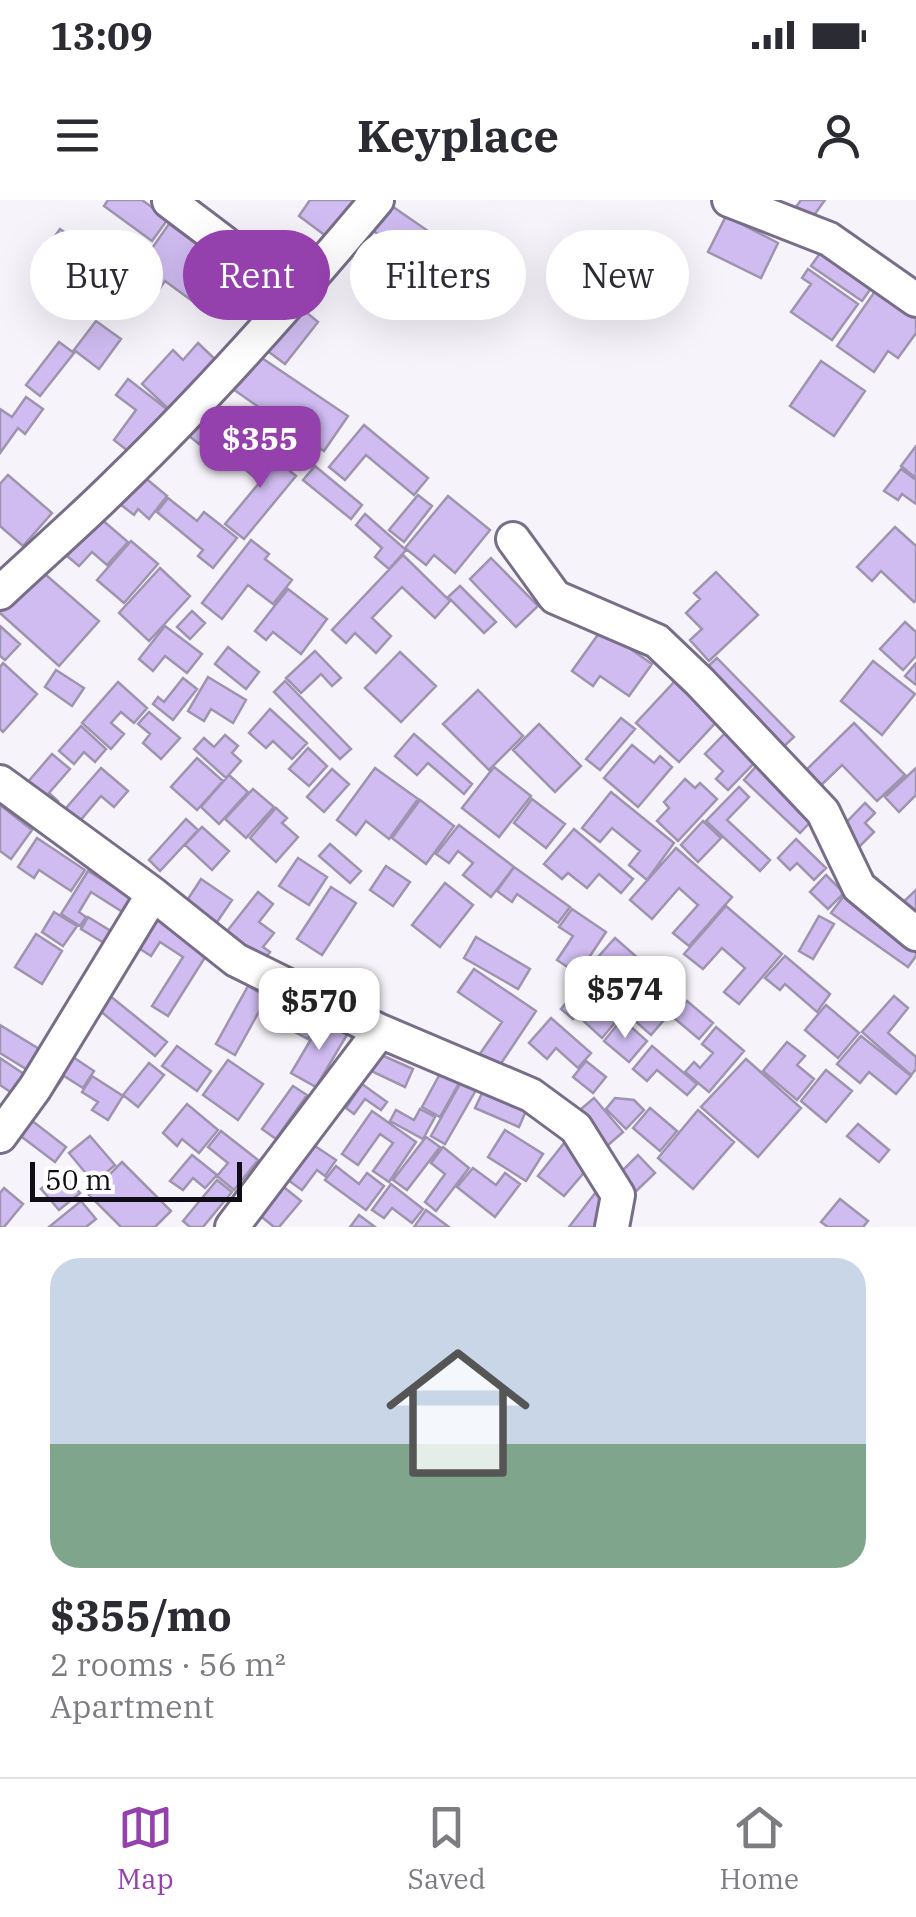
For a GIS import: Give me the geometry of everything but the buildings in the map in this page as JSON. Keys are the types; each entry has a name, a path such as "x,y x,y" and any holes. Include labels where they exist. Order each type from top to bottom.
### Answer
{"street":[{"path":"330,256 376,200"},
{"path":"729,200 829,239 916,300"},
{"path":"169,202 206,230"},
{"path":"0,593 118,483 275,320"},
{"path":"513,539 555,597 658,641 700,682 822,812 859,887 916,934"},
{"path":"0,782 236,960 380,1031 531,1095 576,1128 618,1195 612,1227"},
{"path":"0,1136 35,1088 153,894"},
{"path":"232,1227 380,1031"}]}
